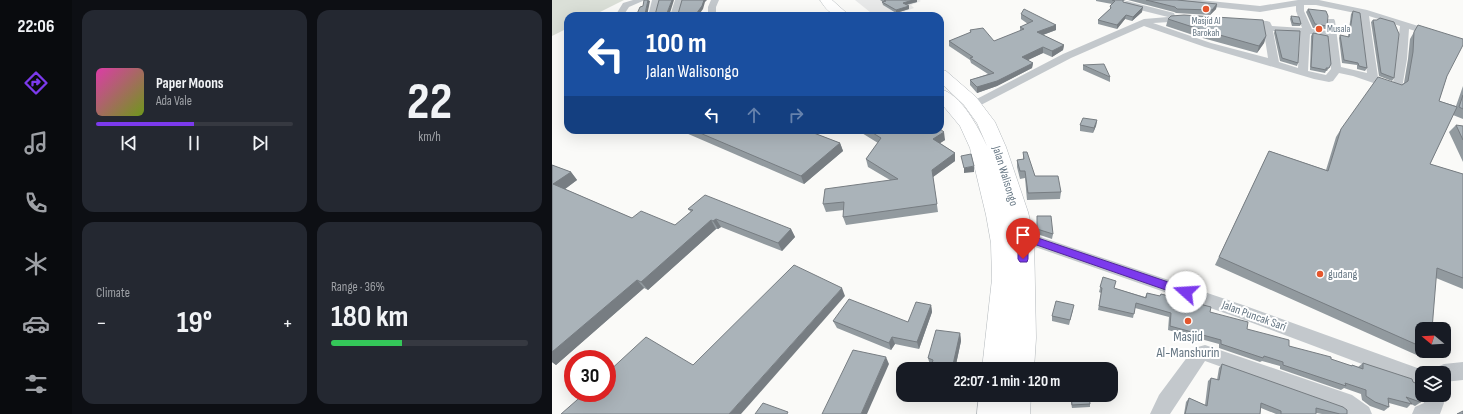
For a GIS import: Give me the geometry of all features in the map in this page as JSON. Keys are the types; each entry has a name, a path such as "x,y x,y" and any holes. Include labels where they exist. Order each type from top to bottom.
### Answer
{"highway":[{"path":"826,0 830,6 838,12"},
{"path":"840,0 852,12"},
{"name":"Jalan Walisongo","path":"944,78 973,105 986,122 997,147 1023,236 1023,338 1021,362"},
{"name":"Jalan Walisongo","path":"944,97 951,103 968,125 979,148 997,215 1002,243 1004,279 997,362"},
{"path":"992,414 993,402"},
{"path":"1015,414 1016,402"}],"street":[{"path":"622,12 626,5 640,0"},
{"path":"653,12 656,0"},
{"path":"675,12 679,0"},
{"path":"712,12 712,7 715,0"},
{"path":"1177,0 1260,9 1300,2 1321,3 1364,12 1460,40"},
{"path":"1128,4 1180,16 1188,1"},
{"path":"1300,2 1301,14 1306,31 1303,73"},
{"path":"1364,12 1373,79"},
{"path":"973,105 1067,56 1143,23 1182,17 1197,19"},
{"path":"1143,23 1208,45 1328,79 1336,69 1331,21"},
{"path":"1236,22 1267,24 1274,64"},
{"path":"1336,69 1356,73 1397,88 1402,59 1405,24"},
{"path":"1268,28 1333,35"},
{"name":"Jalan Puncak Sari","path":"1023,236 1243,312 1415,376"},
{"path":"1160,414 1166,402 1200,354 1205,353 1343,401 1354,412"},
{"path":"1451,372 1463,371"},
{"path":"1422,414 1431,411 1433,408 1433,402"}],"shaded area":[{"path":"552,0 624,0 600,12 564,12 564,30 552,36"},
{"path":"855,0 921,1 911,5 914,8 903,12 870,12"}],"building":[{"path":"644,0 648,0 645,12 638,12 640,7 643,6"},
{"path":"659,0 672,0 667,12 656,12"},
{"path":"682,0 704,0 698,12 679,12"},
{"path":"884,0 913,0 903,3 909,6 896,10 882,2 886,1"},
{"path":"1112,0 1123,0 1123,2 1143,7 1133,17 1126,15 1117,25 1098,20 1111,8 1110,6 1115,1"},
{"path":"1146,0 1177,0 1217,4 1212,10 1177,9 1175,7"},
{"path":"1024,9 1056,25 1037,32 1064,45 1052,51 1043,47 1022,57 1033,63 997,81 977,87 970,80 994,73 970,58 973,57 949,41 971,32 970,30 983,28 994,41 1024,29 1020,27 1033,21 1021,14"},
{"path":"1308,9 1326,11 1328,16 1327,26 1315,24"},
{"path":"1353,11 1360,13 1367,68 1359,66 1358,63 1344,60 1340,35 1349,37"},
{"path":"1184,15 1263,20 1266,36 1259,46 1168,19 1171,16"},
{"path":"1291,16 1299,17 1301,24 1293,23"},
{"path":"1380,18 1394,22 1399,34 1394,78 1381,73 1373,20"},
{"path":"1418,25 1463,39 1463,45 1447,76 1439,101 1457,107 1430,164 1463,174 1463,278 1437,268 1433,322 1415,322 1415,344 1219,257 1269,151 1328,171 1341,129 1378,77 1402,85 1408,81 1413,52 1414,32"},
{"path":"1275,30 1300,31 1298,63 1282,58"},
{"path":"1313,33 1328,36 1331,64 1329,68 1326,68 1326,70 1311,67"},
{"path":"1104,64 1110,77 1083,65"},
{"path":"1463,95 1463,109 1459,107"},
{"path":"1083,118 1097,120 1094,128 1080,125"},
{"path":"1456,125 1463,126 1463,140"},
{"path":"702,134 816,134 840,143 801,176"},
{"path":"874,134 941,134 933,139 955,153 932,170 937,204 843,217 844,202 823,204 825,189 898,179 866,159 881,138"},
{"path":"1023,152 1027,152 1035,176 1058,176 1061,192 1028,193 1025,171 1020,171 1017,160 1024,159"},
{"path":"971,154 974,166 964,168 961,156"},
{"path":"552,165 571,172 553,184 632,218 641,211 675,225 693,210 688,209 705,195 791,229 778,243 716,219 713,221 711,220 641,282 637,280 552,352"},
{"path":"1037,216 1051,216 1053,234 1037,229"},
{"path":"794,265 842,288 729,414 561,414 575,402 616,402 616,365 646,337 693,365"},
{"path":"1103,277 1116,281 1114,288 1146,298 1147,293 1160,296 1161,294 1211,307 1210,312 1248,322 1247,329 1289,340 1289,346 1331,357 1331,359 1363,369 1363,363 1412,379 1415,383 1415,400 1406,397 1412,404 1388,398 1389,407 1375,402 1366,396 1366,390 1345,383 1346,386 1283,365 1283,362 1264,356 1263,358 1221,344 1221,340 1170,326 1171,313 1136,303 1134,314 1099,306 1102,288 1100,287"},
{"path":"849,299 908,322 916,302 931,305 917,342 892,337 889,343 833,321"},
{"path":"1056,301 1074,305 1070,320 1052,316"},
{"path":"936,330 960,333 954,362 932,362 933,360 928,358"},
{"path":"853,350 886,357 861,414 822,414"},
{"path":"1222,364 1343,407 1347,410 1347,414 1340,414 1316,408 1316,414 1281,414 1281,411 1261,403 1260,414 1185,414 1189,398 1207,406 1211,378 1219,380"},
{"path":"1072,402 1090,402 1090,404 1072,405"},
{"path":"763,403 788,412 787,414 755,414"}],"place":[{"name":"Masjid Al Barokah","path":"1206,9"},
{"name":"Musala","path":"1319,29"},
{"name":"gudang","path":"1320,274"},
{"name":"Masjid Al-Manshurin","path":"1188,321"}],"route":[{"path":"1023,259 1023,236 1186,292"}]}
